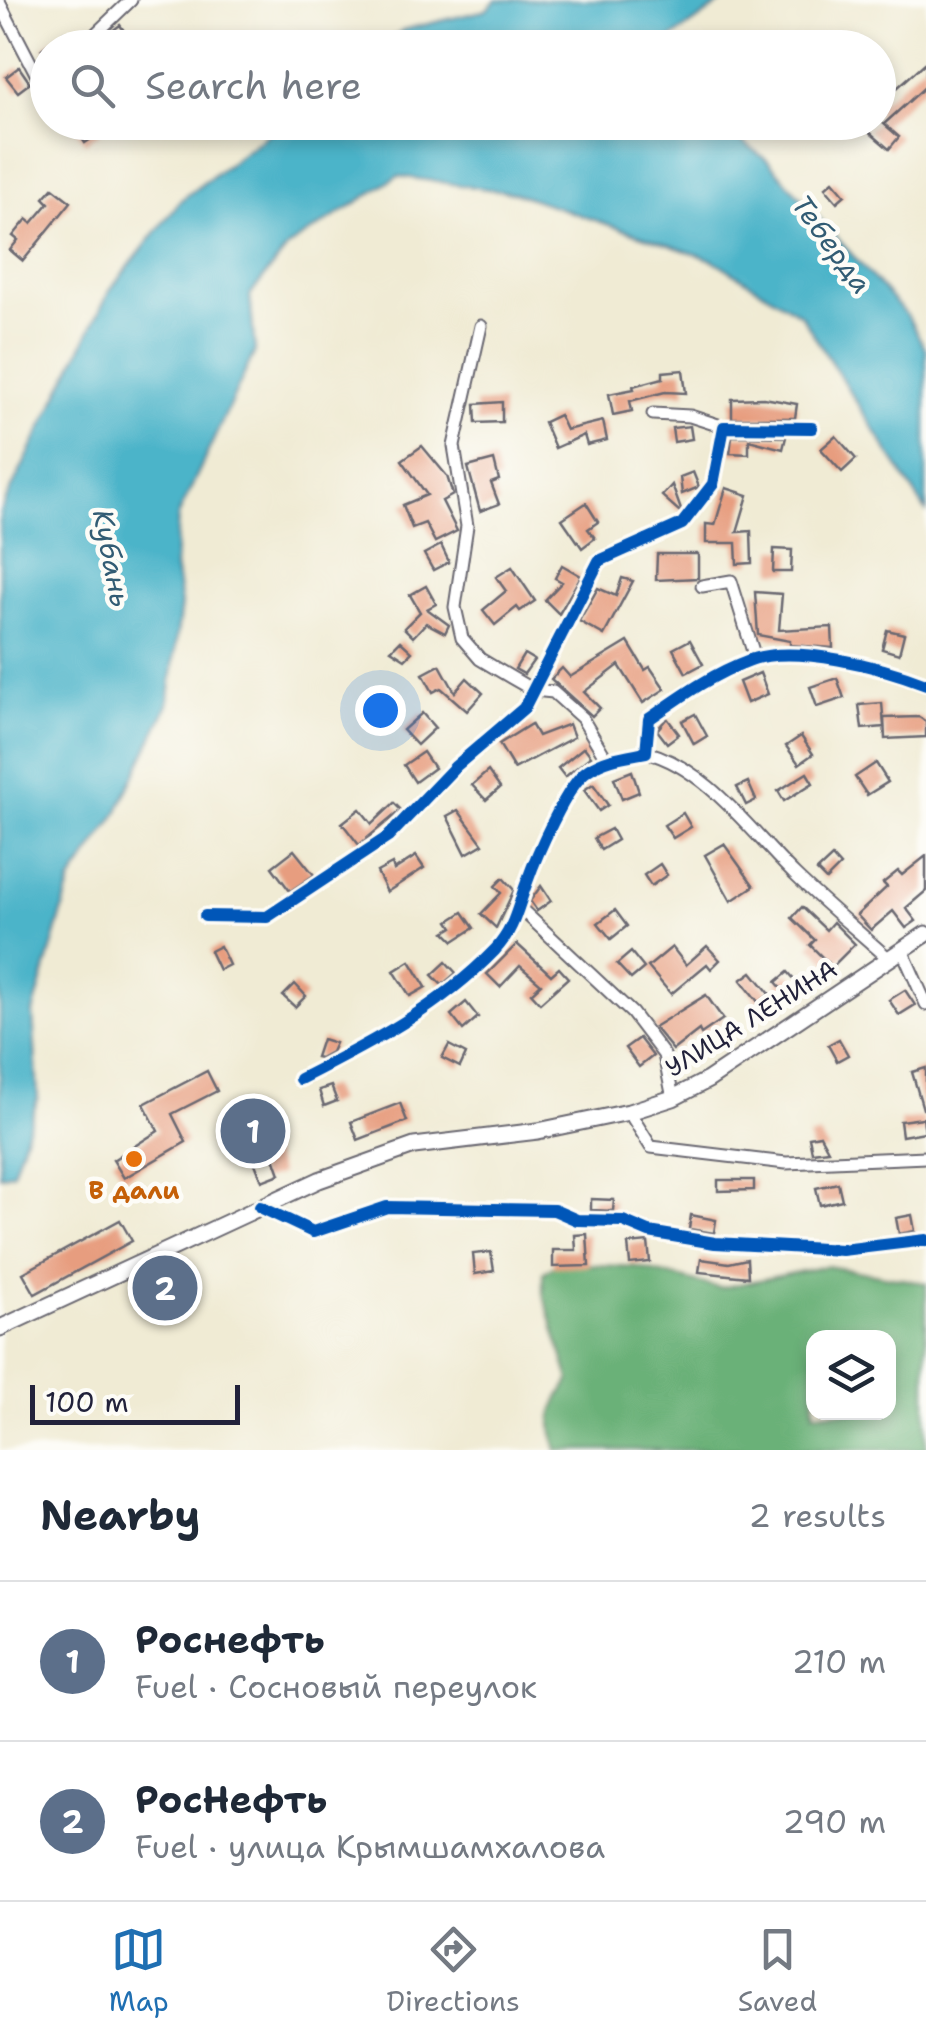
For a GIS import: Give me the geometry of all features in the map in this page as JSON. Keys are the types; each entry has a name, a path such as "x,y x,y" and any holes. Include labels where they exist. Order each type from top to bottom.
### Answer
{"main road":[{"name":"УЛИЦА ЛЕНИНА","path":"0,1328 260,1207 414,1146 538,1131 629,1112 673,1098 708,1080 926,934"}],"street":[{"path":"99,30 130,0"},
{"path":"0,4 30,56"},
{"path":"481,326 454,446 467,526 455,607 462,638 480,659 532,690 552,692 582,718 608,760"},
{"path":"653,414 690,416 724,426 812,428"},
{"path":"205,916 266,917 388,837 456,766 524,708 599,562 682,524 713,484 724,426"},
{"path":"702,586 730,582 754,658"},
{"path":"646,752 649,719 703,681 754,658 798,657 883,668 926,684"},
{"path":"300,1079 430,1009 498,947 521,908 525,886 556,820 584,772 608,760 646,752 672,759 710,790 797,877 896,954 926,1004"},
{"path":"521,908 632,1013 664,1055 673,1098"},
{"path":"629,1112 651,1147 786,1164 926,1157"},
{"path":"260,1207 313,1232 388,1207 554,1210 577,1220 623,1221 650,1232 715,1243 842,1250 926,1240"}],"green space":[{"path":"558,1263 638,1267 720,1288 827,1266 926,1283 926,1450 557,1450 553,1413 570,1380 543,1293 543,1273"}],"water":[{"path":"496,0 726,0 683,30 403,30 486,10"},
{"path":"260,140 740,140 767,160 908,317 926,350 926,511 801,315 713,260 515,193 398,176 289,246 250,295 255,351 178,516 175,566 181,604 168,705 116,815 71,881 33,1013 38,1098 13,1172 0,1176 0,512 110,290 181,200"}],"building":[{"path":"926,62 926,86 896,113 896,89"},
{"path":"19,67 30,83 18,92 6,77"},
{"path":"896,134 899,137 889,149 879,140 896,140"},
{"path":"833,181 845,195 837,202 825,188"},
{"path":"53,188 71,202 23,261 10,250 18,240 13,236 27,219 32,223 49,203 44,198"},
{"path":"683,370 686,393 665,392 630,401 632,411 613,415 609,394 663,378 663,372"},
{"path":"764,398 797,404 795,418 732,418 732,399"},
{"path":"502,402 502,422 476,423 475,404"},
{"path":"559,415 566,430 603,421 607,440 587,445 584,435 555,448 544,422"},
{"path":"690,426 692,439 674,442 672,428"},
{"path":"732,436 786,437 783,449 749,440 749,454 730,453"},
{"path":"836,436 856,459 842,472 821,449"},
{"path":"422,446 447,476 453,495 442,501 457,531 435,542 425,523 412,528 403,505 427,495 402,460"},
{"path":"494,460 499,480 491,483 499,504 480,511 468,467"},
{"path":"693,472 699,487 682,494 680,477"},
{"path":"672,485 681,510 680,512 662,496"},
{"path":"726,488 748,495 737,532 751,531 752,563 737,564 736,543 706,543 706,524 715,525"},
{"path":"586,503 598,522 588,529 595,538 582,548 562,519"},
{"path":"441,545 449,562 433,570 424,554"},
{"path":"774,549 792,550 791,572 773,572"},
{"path":"657,554 698,554 698,578 656,580"},
{"path":"562,565 581,576 559,614 545,600 562,582 555,578"},
{"path":"512,567 535,601 520,611 517,607 495,625 483,610 506,591 496,577"},
{"path":"622,578 633,581 604,635 579,621 598,588 616,596"},
{"path":"426,586 436,604 427,609 449,625 445,633 426,623 413,637 404,628 420,612 410,595"},
{"path":"755,592 782,594 779,630 832,627 833,648 790,645 790,641 758,635"},
{"path":"887,630 904,634 899,654 882,649"},
{"path":"690,640 703,664 686,673 673,649"},
{"path":"400,641 412,652 405,659 391,650"},
{"path":"628,642 645,670 650,667 665,689 643,703 619,665 584,692 600,708 592,716 551,679 562,668 570,677"},
{"path":"524,654 534,660 524,674 515,669"},
{"path":"440,665 455,692 467,678 483,693 467,711 441,688 433,692 423,674"},
{"path":"760,673 768,694 747,703 739,682"},
{"path":"837,678 844,698 817,707 810,687"},
{"path":"882,703 884,727 862,729 859,705"},
{"path":"422,713 435,728 417,745 403,730"},
{"path":"695,714 707,736 694,744 682,721"},
{"path":"919,717 926,722 926,737 885,739 884,718"},
{"path":"667,718 679,734 667,743 657,730"},
{"path":"531,724 538,736 569,724 574,737 514,769 499,744"},
{"path":"801,736 813,754 799,764 786,746"},
{"path":"584,747 591,756 565,777 558,768"},
{"path":"423,752 434,768 415,782 404,765"},
{"path":"876,763 888,782 867,795 855,777"},
{"path":"488,771 500,788 486,800 472,785"},
{"path":"632,771 639,792 622,799 614,778"},
{"path":"807,773 813,783 784,801 778,791"},
{"path":"748,782 756,800 746,805 737,787"},
{"path":"593,784 608,805 599,811 584,790"},
{"path":"394,803 401,810 359,845 342,823 360,809 372,824"},
{"path":"458,810 483,844 466,854 447,816"},
{"path":"683,813 691,827 673,838 664,825"},
{"path":"611,829 617,840 601,850 594,838"},
{"path":"724,844 754,886 731,901 705,855"},
{"path":"294,850 314,875 290,891 272,867"},
{"path":"416,856 424,868 387,892 377,872 392,864 394,870"},
{"path":"926,856 926,891 906,908 916,921 906,928 893,911 871,930 857,915 887,887 883,883 898,871 902,875"},
{"path":"832,857 840,866 826,880 817,871"},
{"path":"660,864 667,875 651,886 644,875"},
{"path":"503,878 514,890 496,928 481,914 501,893 495,886"},
{"path":"541,886 551,901 537,911 530,901"},
{"path":"802,907 826,930 833,922 855,944 832,967 810,945 815,940 792,918"},
{"path":"615,910 627,926 611,939 598,923"},
{"path":"463,912 474,928 454,941 445,932 453,927 449,921"},
{"path":"517,944 551,975 559,968 568,978 540,1003 531,993 541,984 520,966 500,987 487,974"},
{"path":"220,946 229,965 219,970 210,951"},
{"path":"707,946 720,960 711,969 707,964 671,994 648,967 672,947 686,965"},
{"path":"631,952 644,968 631,979 617,964"},
{"path":"410,961 426,987 410,996 394,971"},
{"path":"446,962 456,973 442,985 432,975"},
{"path":"752,972 770,994 759,1003 741,980"},
{"path":"788,972 803,989 791,999 776,982"},
{"path":"295,984 306,996 295,1007 283,996"},
{"path":"905,990 915,1005 899,1015 889,1000"},
{"path":"706,995 723,1019 701,1034 699,1030 673,1050 654,1027"},
{"path":"466,1002 478,1017 463,1030 451,1015"},
{"path":"639,1038 653,1056 639,1067 625,1048"},
{"path":"322,1039 335,1043 331,1052 320,1058 316,1057"},
{"path":"839,1039 848,1055 837,1061 828,1045"},
{"path":"449,1045 466,1054 460,1067 442,1058"},
{"path":"926,1068 926,1109 923,1109 912,1072"},
{"path":"207,1071 217,1091 172,1114 186,1142 124,1178 113,1160 158,1131 144,1104"},
{"path":"331,1086 337,1101 324,1106 319,1090"},
{"path":"400,1103 407,1121 358,1140 351,1122"},
{"path":"260,1118 280,1174 262,1181 240,1126"},
{"path":"923,1118 925,1132 902,1136 900,1121"},
{"path":"820,1135 828,1150 812,1152 809,1137"},
{"path":"718,1180 754,1180 754,1190 718,1191"},
{"path":"838,1183 842,1200 820,1205 816,1188"},
{"path":"591,1199 614,1200 613,1211 591,1210"},
{"path":"691,1215 716,1220 714,1233 689,1229"},
{"path":"912,1215 915,1231 899,1234 896,1218"},
{"path":"120,1220 132,1241 35,1294 23,1273"},
{"path":"587,1234 589,1266 553,1267 553,1250 576,1250 575,1235"},
{"path":"648,1242 650,1262 630,1264 628,1244"},
{"path":"491,1252 494,1271 475,1274 473,1254"},
{"path":"701,1259 729,1263 747,1259 748,1277 699,1272"}],"cycle path":[{"path":"205,916 267,917 388,837 456,766 524,708 599,561 682,524 713,484 724,427 812,428"},
{"path":"300,1079 427,1007 495,950 511,926 553,821 580,778 602,763 646,752 649,719 698,686 750,660 791,655 863,665 926,684"},
{"path":"260,1207 313,1232 387,1207 554,1210 577,1220 623,1221 649,1232 715,1243 842,1250 926,1240"}],"place":[{"name":"Роснефть","path":"253,1131"},
{"name":"В дали","path":"134,1159"},
{"name":"РосНефть","path":"165,1288"}],"water label":[{"name":"Теберда","path":"832,244"},
{"name":"Кубань","path":"112,558"}]}
